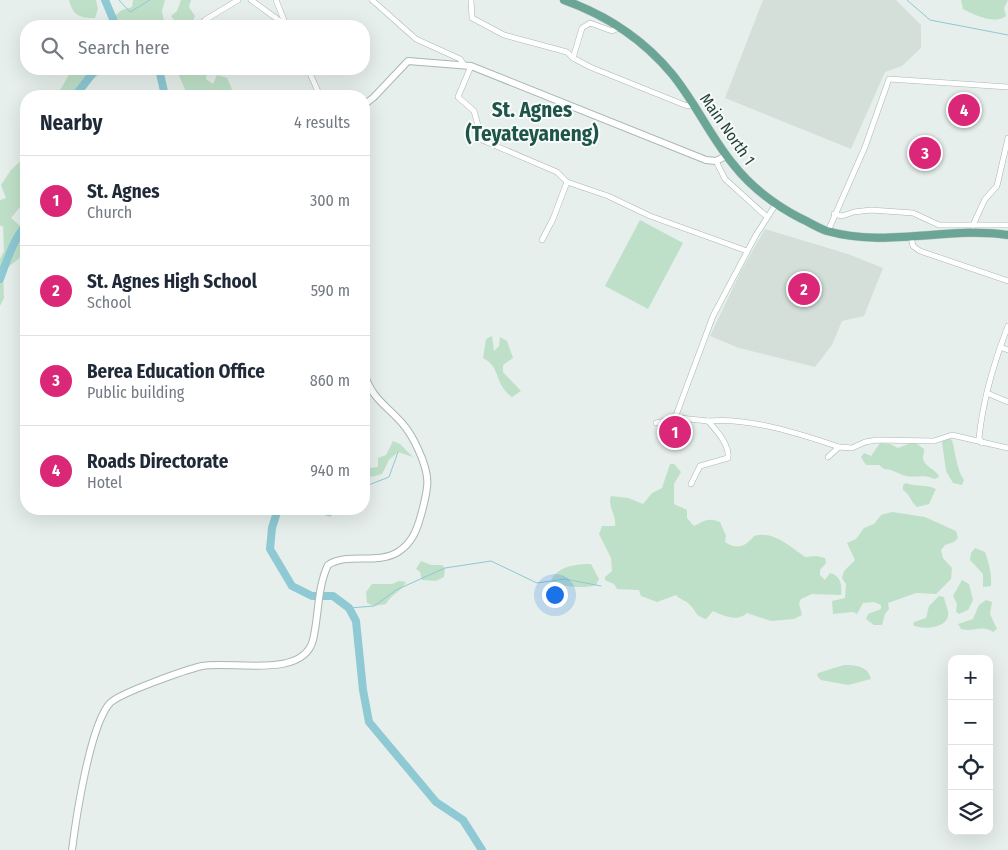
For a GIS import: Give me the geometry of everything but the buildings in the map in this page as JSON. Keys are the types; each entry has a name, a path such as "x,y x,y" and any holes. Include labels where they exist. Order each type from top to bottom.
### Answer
{"main road":[{"name":"Main North 1","path":"564,0 593,10 621,27 656,56 694,104 726,156 755,187 784,210 828,231 872,238 985,233 1008,235"}],"street":[{"path":"205,20 238,0"},
{"path":"251,0 279,20"},
{"path":"276,0 284,20"},
{"path":"372,0 416,38 460,59 468,66"},
{"path":"471,0 472,18 484,26 528,43 567,52 573,58 647,90 687,106 694,104"},
{"path":"573,58 582,28 590,23 612,32 621,27"},
{"path":"370,99 408,61 468,66 706,160 716,161 726,156"},
{"path":"468,66 458,97 474,111 482,140 557,172 567,182 608,196 650,216 747,251"},
{"path":"311,75 317,90"},
{"path":"828,231 865,147 889,78 1008,87"},
{"path":"973,225 985,199 997,186 1008,138"},
{"path":"716,161 725,179 767,218"},
{"path":"542,240 554,219 567,182"},
{"path":"675,418 713,316 747,251 776,204"},
{"path":"834,214 842,216 871,210 913,213 939,225 1008,225"},
{"path":"911,237 913,246 920,251 1008,281"},
{"path":"982,443 980,432 987,393 1008,326"},
{"path":"1000,347 1008,350"},
{"path":"72,850 90,747 110,703 124,694 213,663 240,667 280,664 304,656 313,642 321,585 325,571 332,562 388,558 407,546 418,526 427,495 429,475 426,464 414,440 402,422 375,396 370,386"},
{"path":"987,393 1008,402"},
{"path":"656,423 675,418 716,420 808,436 839,447 852,448 865,442 877,440 934,441 952,435 1008,448"},
{"path":"691,484 700,466 726,459 729,456 722,439 708,421"},
{"path":"828,457 839,447"}],"shaded area":[{"path":"763,0 896,0 921,25 921,48 902,66 885,72 851,149 725,98"},
{"path":"765,229 848,254 883,268 864,316 842,321 832,345 815,367 739,348 710,336 741,271"}],"green space":[{"path":"69,0 96,0 98,9 95,18 81,17 75,13"},
{"path":"133,0 165,0 162,11 164,20 113,20 112,18 122,10 132,7"},
{"path":"181,0 191,0 189,7 195,16 193,20 174,20 171,16 177,11"},
{"path":"961,0 1008,0 1004,8 1006,16 996,20 979,16 963,9"},
{"path":"69,75 99,75 83,86 81,90 60,90"},
{"path":"179,75 207,75 206,79 213,84 217,75 227,78 232,89 231,90 185,90"},
{"path":"20,162 20,207 11,218 20,226 20,258 3,271 4,298 0,306 0,259 4,251 3,226 0,226 0,200 6,198 1,185 11,170"},
{"path":"640,220 683,243 648,309 605,286"},
{"path":"492,336 494,351 499,346 500,337 507,341 513,358 503,365 503,372 521,391 512,397 502,386 493,366 483,358 486,339"},
{"path":"949,438 952,440 958,466 964,480 962,485 953,483 946,471 942,442"},
{"path":"393,441 400,444 413,457 398,452 389,460 382,474 371,477 370,468 378,467 378,458 386,455"},
{"path":"914,442 924,449 923,457 925,463 939,477 934,479 906,476 884,469 879,465 866,465 861,457 864,453 871,456 880,443 890,444 898,448"},
{"path":"670,464 674,464 681,472 674,484 674,504 687,510 687,518 694,526 706,520 720,522 726,536 725,542 737,547 744,545 754,536 768,535 788,544 805,557 817,556 825,558 826,563 820,570 820,575 825,580 830,573 834,574 841,584 841,595 812,594 801,599 799,603 802,615 794,619 771,621 747,613 735,618 713,611 706,619 698,615 688,603 676,595 657,602 641,596 639,590 617,589 614,584 605,580 605,577 612,571 611,558 599,534 602,526 615,526 615,518 610,504 611,496 628,498 643,504 652,493 662,488"},
{"path":"906,483 936,489 929,504 917,507 903,490 903,485"},
{"path":"892,512 925,517 956,531 958,538 954,542 945,545 941,550 943,558 952,568 951,579 936,594 916,593 888,603 889,609 885,614 882,625 874,625 866,619 868,614 881,609 881,605 874,602 863,603 857,614 853,612 833,614 832,601 845,598 846,584 842,578 844,571 855,560 847,543 856,539 864,528 874,524 881,515"},
{"path":"975,548 985,552 990,569 991,586 983,587 983,574 970,560 971,553"},
{"path":"421,561 431,565 442,565 445,568 444,577 436,581 422,580 420,572 416,569"},
{"path":"591,564 599,579 596,585 574,587 551,581 562,569 573,565"},
{"path":"962,580 969,584 973,600 968,610 959,614 956,612 957,604 953,596"},
{"path":"399,581 406,582 386,604 374,606 367,603 366,592 372,584 392,584"},
{"path":"939,596 944,597 948,614 943,624 927,628 913,625 914,622 926,618 929,606"},
{"path":"986,600 992,602 990,614 997,629 993,632 985,629 961,629 958,624 973,619 979,605"},
{"path":"844,665 857,666 864,669 871,679 848,685 821,680 817,676 818,673"}],"waterway":[{"path":"105,0 113,20"},
{"path":"119,0 130,12 150,0"},
{"path":"907,0 930,20 1008,35"},
{"path":"80,90 91,75"},
{"path":"160,75 164,90"},
{"path":"0,279 14,243 20,234"},
{"path":"370,484 389,477 398,452"},
{"path":"276,515 272,528 270,549 292,586 312,596 333,596 349,608 356,621 363,690 369,722 436,802 463,820 482,850"},
{"path":"326,515 331,515"},
{"path":"349,608 374,606 396,590 445,568 491,561 537,583 565,579 601,586"}],"place":[{"name":"Roads Directorate","path":"964,110"},
{"name":"Berea Education Office","path":"925,153"},
{"name":"St. Agnes High School","path":"804,289"},
{"name":"St. Agnes","path":"675,432"}],"district":[{"name":"St. Agnes (Teyateyaneng)","path":"532,122"}]}
